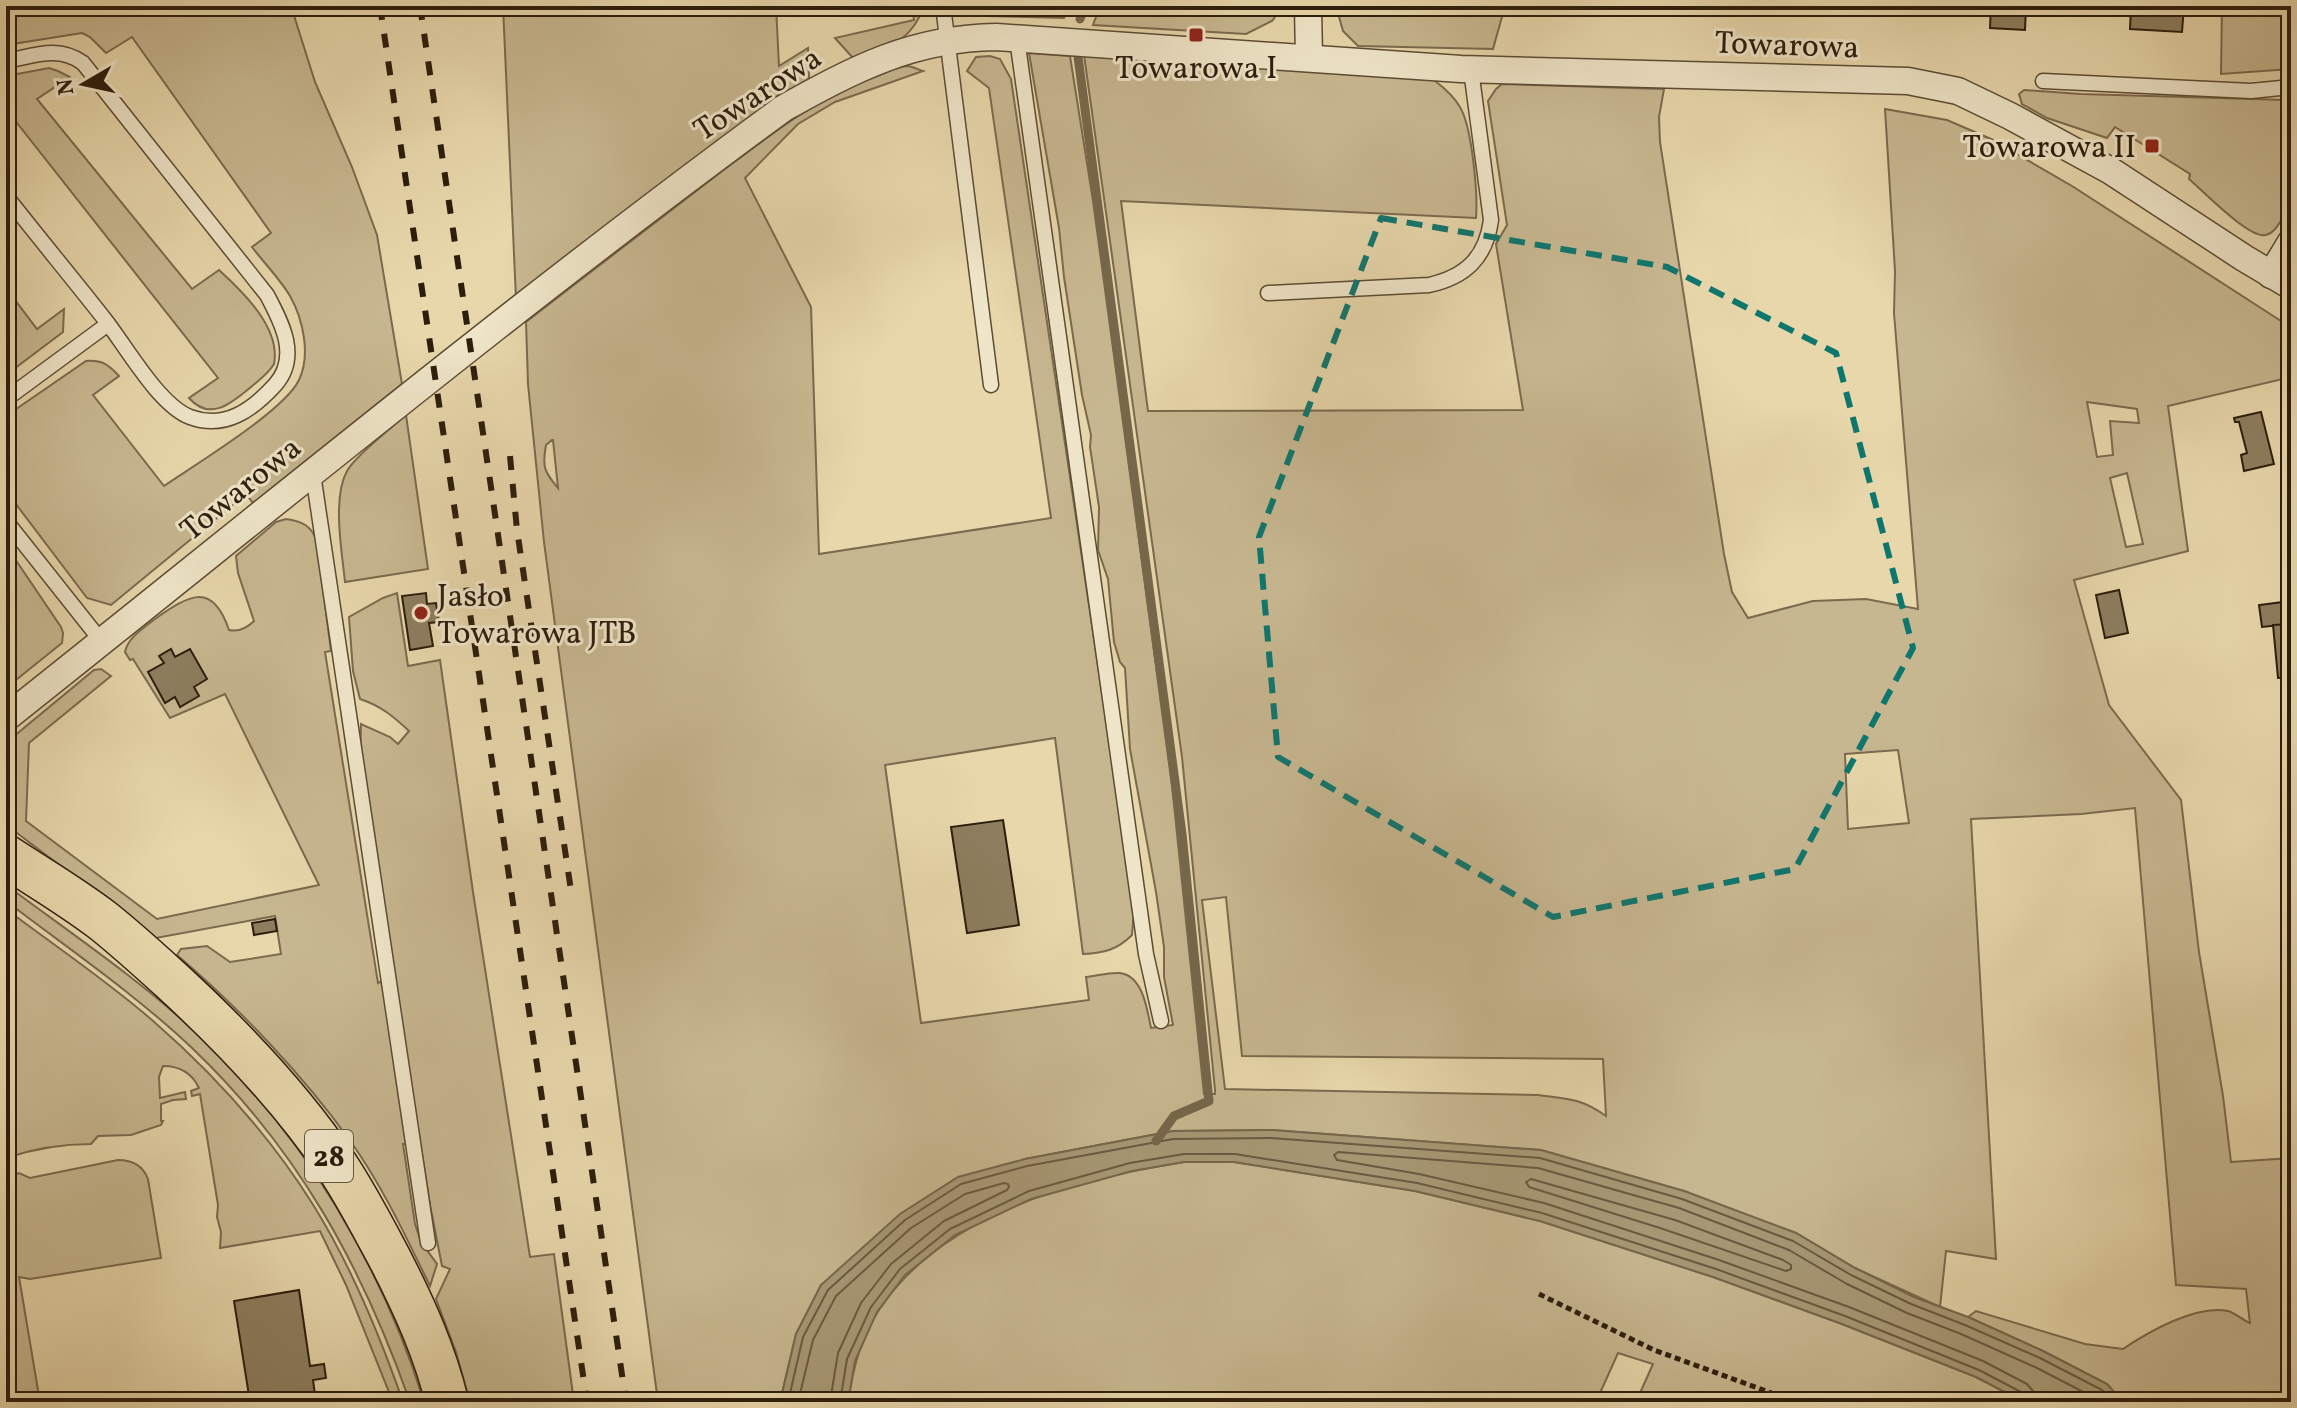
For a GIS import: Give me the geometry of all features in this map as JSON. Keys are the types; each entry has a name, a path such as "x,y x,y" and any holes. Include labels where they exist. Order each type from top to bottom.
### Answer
{"main road":[{"name":"28","path":"6,856 101,919 144,955 204,1010 259,1067 304,1122 345,1179 376,1232 408,1295 441,1377 447,1402"}],"street":[{"path":"1308,6 1309,58"},
{"name":"Towarowa","path":"6,718 435,374 784,108 886,57 948,41 1017,39 1471,70 1908,81 1958,91 2010,116 2111,171 2281,280"},
{"path":"2281,280 2291,242"}],"lane":[{"path":"943,6 991,385"},
{"path":"1017,39 1146,954 1161,1021"},
{"path":"6,61 61,52 83,63 267,295 281,320 286,339 288,360 282,376 239,416 228,421 205,421 172,408 6,196"},
{"path":"1268,293 1429,285 1452,279 1466,270 1486,242 1491,220 1471,70"},
{"path":"2043,81 2251,91 2291,87"},
{"path":"6,399 108,324"},
{"path":"313,474 428,1243"},
{"path":"6,521 102,642"}],"path":[{"path":"1539,1294 1654,1350 1796,1402"}],"highlighted area":[{"path":"1381,218 1667,267 1836,353 1913,648 1795,869 1553,917 1278,757 1259,537"}],"shaded area":[{"path":"6,6 291,6 315,82 377,235 402,384 253,503 246,494 111,605 87,598 6,491 6,416 86,361 104,364 119,376 93,395 164,486 238,436 290,393 303,370 304,337 290,296 252,247 271,233 132,37 106,53 82,33 6,45"},
{"path":"503,6 776,6 779,66 808,48 809,79 777,98 516,299"},
{"path":"912,6 924,6 912,29 887,46 853,58 835,38 914,20"},
{"path":"964,6 1069,6 1064,18 986,16"},
{"path":"1100,6 1283,6 1272,21 1246,34 1093,25"},
{"path":"1336,6 1505,6 1493,49 1358,46 1343,31"},
{"path":"2222,6 2291,6 2291,69 2221,74"},
{"path":"1029,53 1070,56 1093,201 1171,776 1204,1094 1215,1094 1215,1090 1182,757 1084,55 1434,80 1452,95 1460,107 1471,145 1476,218 1121,201 1148,411 1523,410 1496,244 1507,225 1488,101 1502,84 1664,89 1659,117 1660,142 1724,554 1732,592 1748,618 1813,601 1866,599 1918,609 1894,313 1895,271 1885,109 1947,120 1991,139 2072,186 2291,326 2291,377 2168,406 2188,551 2074,580 2109,705 2181,800 2199,952 2231,1162 2291,1158 2291,1402 2123,1402 2107,1384 1968,1317 1976,1311 2085,1344 2123,1349 2159,1328 2202,1312 2228,1311 2250,1323 2246,1289 2176,1285 2135,808 1971,819 1996,1259 1946,1251 1940,1307 1855,1268 1796,1233 1684,1191 1541,1150 1272,1130 1173,1131 1025,1159 821,1285 796,1334 780,1402 658,1402 544,542 528,384 526,322 795,118 855,85 899,68 906,66 923,71 835,102 798,124 745,178 811,307 819,554 1051,518 989,88 967,71 976,57 1000,59 1011,79 1134,909 1132,935 1110,950 1083,954 1055,738 885,765 921,1023 1089,1000 1086,977 1120,973 1128,975 1139,987 1151,1028 1173,1025 1164,977 1164,947 1156,892 1130,749 1125,668 1114,642 1108,579 1098,550 1099,507 1091,435 1082,395 1059,228","holes":["2087,402 2137,409 2139,423 2110,421 2113,455 2097,457","553,440 558,488 545,468 546,445","2127,473 2143,544 2126,547 2110,478","1898,750 1909,823 1848,829 1845,754","1226,897 1242,1056 1603,1059 1606,1116 1581,1102 1538,1095 1225,1089 1202,900"]},
{"path":"49,68 70,77 37,99 192,289 219,270 249,300 266,324 275,351 274,364 263,377 229,404 205,409 189,398 218,378 6,109 6,76"},
{"path":"2024,90 2291,100 2291,220 2284,216 2266,235 2249,230 2189,179 2190,174 2115,127 2107,138 2047,118 2022,104 2019,94"},
{"path":"6,288 37,329 64,309 63,332 6,375"},
{"path":"406,415 428,569 345,582 339,525 342,482 357,458"},
{"path":"286,519 306,525 317,542 331,651 325,652 378,983 382,981 415,1224 421,1242 437,1264 430,1286 394,1212 333,1117 269,1043 177,955 181,949 207,946 230,962 281,954 275,916 156,938 6,822 7,742 94,670 101,669 111,676 29,743 26,821 157,919 319,885 225,694 170,718 133,659 130,660 125,652 129,642 141,629 188,599 207,598 215,604 229,630 239,630 254,621 238,573 236,556 276,522"},
{"path":"9,550 63,633 62,643 6,688 6,552"},
{"path":"397,593 408,666 440,660 530,1257 554,1254 574,1402 470,1402 436,1299 450,1269 442,1266 430,1205 360,761 361,724 398,744 409,731 386,712 360,699 353,671 349,617"},
{"path":"6,885 106,958 179,1017 239,1077 274,1118 336,1206 362,1253 407,1351 424,1402 410,1402 371,1304 348,1257 323,1212 264,1127 230,1087 170,1028 6,901"},
{"path":"6,909 152,1020 197,1061 259,1129 312,1203 352,1275 403,1402 393,1402 346,1285 320,1231 220,1248 218,1205 200,1094 192,1096 191,1091 199,1088 184,1071 163,1066 159,1077 160,1098 185,1092 186,1099 161,1104 161,1125 131,1135 98,1136 91,1144 48,1148 6,1158"},
{"path":"118,1160 137,1165 148,1179 161,1258 30,1279 19,1277 40,1402 14,1402 6,1359 6,1179 19,1173 30,1178"},
{"path":"1184,1162 1234,1162 1415,1191 1540,1221 1713,1277 1842,1324 1976,1377 2024,1402 1636,1402 1653,1364 1618,1353 1596,1402 848,1402 858,1354 872,1321 906,1276 938,1248 975,1225 1057,1191"}],"water":[{"path":"1272,1130 1541,1150 1684,1191 1796,1233 1855,1268 1914,1297 1968,1317 2043,1351 2107,1384 2123,1402 2024,1402 1976,1377 1842,1324 1713,1277 1540,1221 1415,1191 1234,1162 1184,1162 1132,1171 1031,1199 955,1235 905,1275 877,1312 855,1361 848,1402 780,1402 796,1334 821,1285 900,1214 958,1177 1025,1159 1173,1131"}],"building":[{"path":"1991,6 2026,6 2025,30 1990,28"},
{"path":"2131,6 2184,6 2182,32 2130,29"},
{"path":"2261,412 2274,464 2244,471 2241,455 2247,453 2239,422 2235,422 2234,418"},
{"path":"2119,590 2128,633 2105,638 2096,595"},
{"name":"Jasło Towarowa JTB","path":"426,593 427,604 436,603 439,622 429,623 433,646 410,650 402,596"},
{"path":"2291,601 2291,624 2262,627 2259,605"},
{"path":"2291,624 2291,677 2278,678 2273,625"},
{"path":"171,649 175,657 190,649 207,679 194,687 199,696 180,707 175,697 165,703 148,672 164,663 159,656"},
{"path":"1003,820 1019,925 967,933 951,827"},
{"path":"275,919 277,931 254,935 252,923"},
{"path":"299,1290 310,1366 324,1364 326,1378 313,1380 316,1402 250,1402 234,1301"}],"waterway":[{"path":"1080,19 1085,6"},
{"path":"1078,57 1182,834 1209,1101 1174,1116 1156,1141"}],"railway":[{"path":"380,6 587,1402"},
{"path":"420,6 626,1402"},
{"path":"510,456 517,530 572,897"}],"place":[{"name":"Towarowa I","path":"1196,35"},
{"name":"Towarowa II","path":"2152,146"},
{"name":"Jasło Towarowa JTB","path":"421,613"}]}
